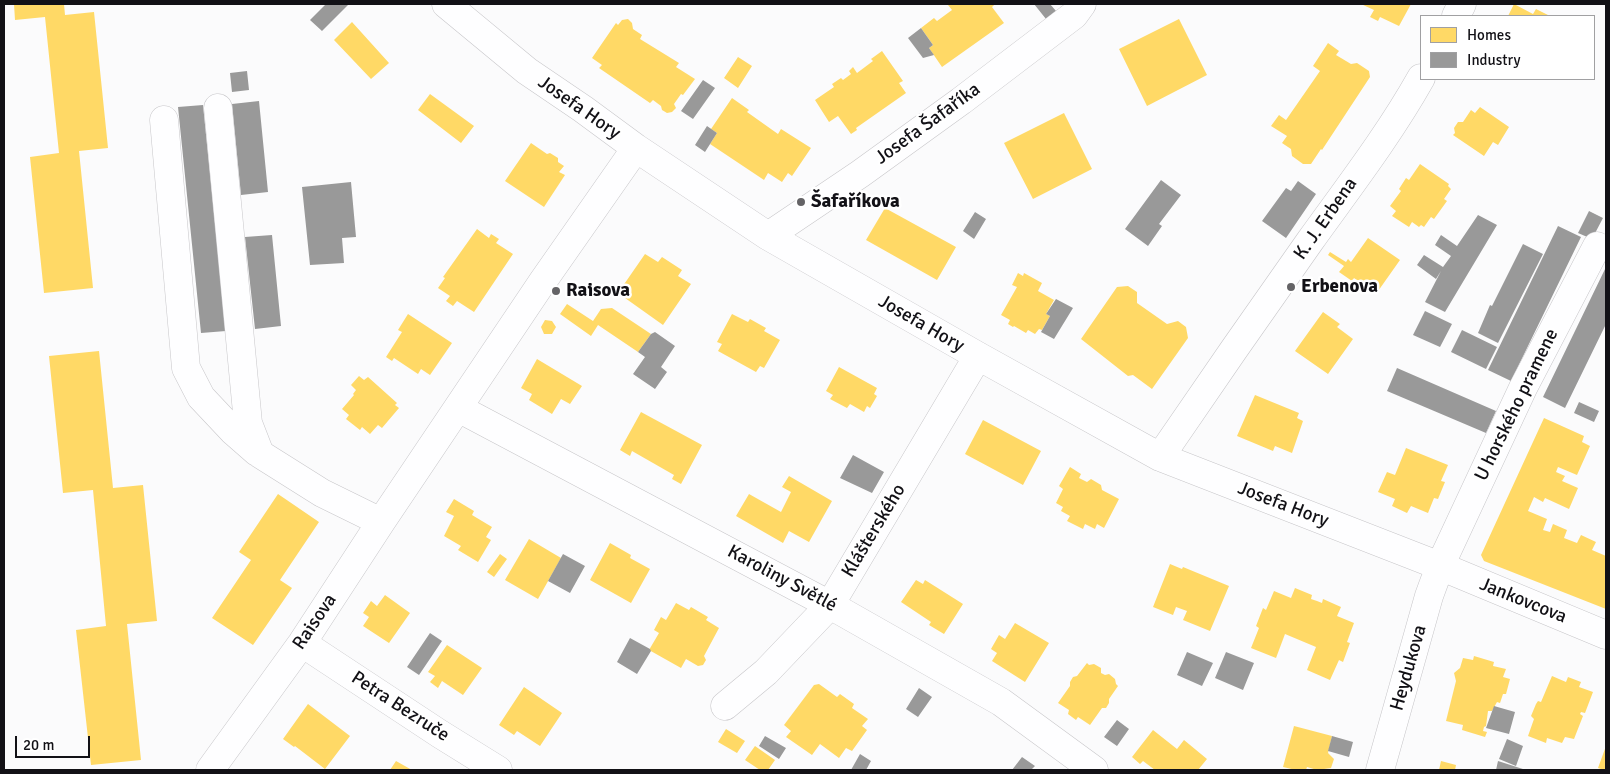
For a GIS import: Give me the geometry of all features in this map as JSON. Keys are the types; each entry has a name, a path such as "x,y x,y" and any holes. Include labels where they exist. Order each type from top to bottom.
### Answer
{"street":[{"name":"Josefa Hory","path":"446,4 527,71 636,148 768,236 978,356 1160,457 1440,566"},
{"name":"Josefa Šafaříka","path":"768,236 860,174 961,102 1074,15 1082,4"},
{"name":"K. J. Erbena","path":"1160,457 1360,170 1420,80"},
{"path":"218,108 248,423 260,454"},
{"path":"164,120 186,368 201,397 260,454 322,493 381,522"},
{"name":"Raisova","path":"210,770 302,642 458,408 636,148"},
{"name":"U horského pramene","path":"1440,566 1522,388 1597,246"},
{"name":"Klášterského","path":"725,706 766,672 830,605 978,356"},
{"name":"Karoliny Světlé","path":"458,408 830,605 1001,702 1094,770"},
{"name":"Jankovcova","path":"1440,566 1606,635"},
{"name":"Heydukova","path":"1380,770 1429,596 1440,566"},
{"name":"Petra Bezruče","path":"302,642 440,734 498,770"}],"building: Homes":[{"path":"14,4 64,4 65,15 94,12 108,148 79,151 93,288 44,293 30,157 59,153 45,17 15,20"},
{"path":"995,4 992,7 1004,23 942,67 929,48 933,45 921,28 934,18 937,21 952,10 948,5"},
{"path":"1361,4 1411,4 1399,26 1380,17 1378,21 1370,17 1374,10"},
{"path":"1514,4 1533,14 1536,9 1548,15 1508,15"},
{"path":"628,19 632,23 633,29 642,35 640,39 679,63 676,67 695,79 674,104 676,108 672,112 667,113 662,110 661,106 653,100 650,103 599,68 602,65 592,58 616,23 618,25 622,20"},
{"path":"1179,19 1207,75 1147,106 1119,49"},
{"path":"352,22 389,63 371,79 334,40"},
{"path":"1328,43 1339,51 1336,55 1351,64 1357,63 1369,71 1370,77 1322,150 1311,164 1303,164 1292,156 1291,149 1282,143 1287,136 1271,126 1279,115 1286,120 1320,71 1313,66"},
{"path":"882,51 903,81 899,83 906,93 856,128 857,130 851,134 838,116 829,122 815,100 834,87 832,84 841,78 843,80 851,74 849,71 853,67 857,73 873,61 871,59"},
{"path":"738,57 752,66 738,88 724,78"},
{"path":"430,94 474,126 461,143 418,110"},
{"path":"732,98 749,110 747,112 778,134 781,129 811,148 792,176 788,173 782,182 768,173 764,180 710,144 717,133 711,129"},
{"path":"1480,107 1509,127 1498,145 1493,142 1484,156 1453,135 1455,133 1454,128 1458,122 1463,122 1471,110 1475,113"},
{"path":"1064,113 1092,169 1033,199 1004,143"},
{"path":"531,143 547,154 550,153 558,158 558,162 564,166 559,172 565,175 544,207 505,181"},
{"path":"1420,164 1449,184 1448,186 1451,189 1444,199 1447,201 1434,219 1431,217 1424,227 1421,225 1419,227 1412,222 1409,227 1392,216 1396,211 1390,206 1401,191 1399,189 1406,178 1409,180"},
{"path":"885,208 956,247 937,280 866,240"},
{"path":"477,229 489,238 491,234 499,239 496,243 513,254 474,312 457,301 453,306 446,301 450,296 438,288 445,278 443,277"},
{"path":"1368,238 1400,260 1376,294 1354,278 1352,281 1339,272 1344,266 1328,255 1330,252 1346,262 1348,259 1351,262"},
{"path":"645,254 658,262 662,257 682,270 678,276 691,284 663,325 618,293"},
{"path":"1018,273 1023,276 1024,273 1042,283 1038,291 1054,300 1046,314 1050,316 1042,330 1039,329 1035,334 1028,330 1026,333 1013,327 1008,324 1010,320 1001,315 1017,287 1012,285"},
{"path":"1128,286 1137,292 1137,303 1167,324 1178,321 1186,327 1188,338 1152,389 1133,375 1128,376 1081,339 1117,287"},
{"path":"567,304 593,321 601,309 612,308 651,334 638,352 598,325 591,336 560,314"},
{"path":"1323,312 1340,324 1337,327 1353,339 1328,374 1295,351"},
{"path":"408,314 452,343 430,375 421,369 418,374 394,358 392,361 386,357 402,332 398,330"},
{"path":"732,314 748,322 750,319 766,328 764,331 780,340 764,368 760,366 756,372 718,351 722,344 717,342"},
{"path":"545,320 552,321 556,327 552,334 544,334 541,327"},
{"path":"99,351 113,488 143,485 157,621 127,624 141,760 91,765 76,630 106,626 93,490 63,493 49,356"},
{"path":"537,359 582,386 570,404 561,399 552,414 529,400 532,394 521,388"},
{"path":"839,367 877,388 874,394 877,396 870,408 867,406 864,412 850,404 847,408 830,399 833,395 826,391"},
{"path":"359,376 364,380 368,377 397,403 395,405 399,408 382,428 378,425 370,434 362,427 360,430 346,419 349,415 342,409 354,395 356,390 351,385"},
{"path":"1255,395 1299,413 1297,418 1303,421 1292,453 1275,446 1273,451 1237,436"},
{"path":"641,412 702,445 681,484 672,479 674,475 632,451 630,456 620,450"},
{"path":"1544,418 1584,436 1582,442 1590,446 1577,475 1558,467 1556,472 1565,476 1562,481 1578,488 1569,509 1545,498 1543,502 1534,497 1528,511 1547,519 1543,530 1550,532 1553,524 1567,530 1564,538 1577,543 1581,535 1596,542 1592,550 1606,556 1606,609 1484,561 1481,555"},
{"path":"983,420 1041,451 1023,485 965,454"},
{"path":"1406,448 1448,465 1441,481 1445,482 1438,499 1434,498 1428,513 1411,506 1407,513 1392,506 1395,499 1378,492 1387,472 1395,475"},
{"path":"1070,467 1081,474 1079,478 1087,482 1091,479 1101,485 1102,490 1119,499 1104,528 1097,524 1095,529 1085,524 1083,529 1067,521 1070,516 1061,511 1063,507 1056,503 1063,489 1059,486"},
{"path":"789,476 832,501 809,542 789,531 783,543 736,516 749,494 781,512 791,492 782,487"},
{"path":"278,494 319,522 280,580 292,588 253,645 212,618 251,560 239,552"},
{"path":"454,499 474,511 472,515 492,527 486,537 491,540 478,562 458,550 461,546 444,536 454,516 446,512"},
{"path":"529,539 561,558 538,599 505,580"},
{"path":"610,543 631,555 630,558 650,569 631,603 590,580"},
{"path":"500,554 507,559 494,577 487,572"},
{"path":"1170,564 1182,569 1183,567 1229,586 1210,631 1183,620 1187,611 1176,607 1173,615 1153,607"},
{"path":"916,580 923,584 925,580 963,604 944,634 929,625 931,622 901,602"},
{"path":"1295,588 1312,595 1311,599 1322,603 1323,599 1341,607 1337,616 1354,623 1347,642 1350,643 1343,662 1339,660 1330,680 1307,670 1316,647 1285,634 1276,658 1251,648 1259,628 1256,626 1263,608 1266,610 1274,591 1291,598"},
{"path":"385,595 410,613 389,643 363,626 369,617 363,613 371,601 377,606"},
{"path":"676,603 689,610 691,607 708,617 706,620 719,628 704,656 706,660 703,665 698,666 686,659 681,668 649,650 659,633 654,630 661,617 666,620"},
{"path":"1015,623 1049,643 1025,682 992,661 997,653 991,649 999,635 1005,639"},
{"path":"447,645 482,668 463,695 442,681 438,688 430,682 435,676 428,672"},
{"path":"1474,656 1494,662 1493,666 1506,669 1503,677 1510,679 1506,694 1503,694 1500,703 1497,702 1492,711 1488,711 1486,726 1483,731 1487,732 1485,737 1462,730 1463,725 1446,721 1456,681 1454,673 1460,668 1463,658 1473,660"},
{"path":"1087,663 1101,668 1101,673 1109,674 1115,679 1118,686 1109,699 1106,708 1102,708 1090,725 1078,717 1076,720 1068,714 1069,710 1058,703 1070,686 1073,677 1077,676"},
{"path":"1552,676 1566,682 1568,677 1581,682 1579,687 1593,692 1585,713 1581,712 1580,714 1583,716 1574,739 1565,737 1562,743 1547,738 1546,743 1528,736 1534,719 1531,716 1538,701 1541,702"},
{"path":"819,684 837,697 840,694 854,704 852,708 868,719 862,726 867,730 852,751 846,748 839,758 820,744 812,755 786,737 791,731 784,725 814,685"},
{"path":"524,687 562,713 540,746 517,731 514,735 499,725"},
{"path":"308,704 350,736 325,769 283,739"},
{"path":"1294,726 1332,736 1328,753 1334,759 1331,768 1317,770 1307,767 1306,770 1296,770 1283,767"},
{"path":"726,729 745,741 737,753 718,742"},
{"path":"1153,730 1177,749 1184,740 1207,759 1198,770 1155,770 1143,761 1140,764 1132,757"},
{"path":"755,746 775,760 768,770 760,770 745,760"},
{"path":"1606,746 1606,770 1604,770 1598,768"},
{"path":"396,761 412,770 390,770"},
{"path":"1441,761 1456,765 1455,770 1439,770"}],"building: Industry":[{"path":"326,4 349,4 322,31 310,20"},
{"path":"1034,4 1050,4 1056,11 1046,19"},
{"path":"921,28 933,45 929,48 934,55 923,58 908,38"},
{"path":"247,71 249,90 232,92 230,73"},
{"path":"703,80 715,88 693,119 681,111"},
{"path":"259,101 268,192 241,195 232,104"},
{"path":"203,105 226,331 201,333 178,107"},
{"path":"707,126 717,133 705,152 695,145"},
{"path":"1161,180 1181,195 1159,224 1162,226 1148,246 1125,229"},
{"path":"1298,181 1316,194 1286,238 1262,221 1286,188 1291,191"},
{"path":"351,182 356,237 342,238 344,263 310,265 302,187"},
{"path":"1589,211 1603,218 1592,239 1578,233"},
{"path":"975,212 986,219 974,239 963,231"},
{"path":"1478,215 1497,225 1445,312 1425,302 1441,271 1436,279 1417,265 1424,255 1443,267 1451,256 1435,245 1441,235 1457,246"},
{"path":"1558,226 1581,237 1511,381 1488,370"},
{"path":"272,235 281,326 255,329 245,237"},
{"path":"1523,244 1543,254 1498,343 1478,333 1490,305 1492,306"},
{"path":"1606,267 1606,324 1565,408 1543,397"},
{"path":"1056,299 1073,308 1054,339 1041,332 1050,316 1046,314"},
{"path":"1425,311 1452,324 1440,347 1413,335"},
{"path":"1462,330 1497,347 1486,369 1451,352"},
{"path":"655,332 675,346 661,367 667,372 655,389 633,374 645,357 638,352 651,334"},
{"path":"1397,368 1496,411 1486,433 1387,391"},
{"path":"1579,402 1599,411 1594,422 1574,413"},
{"path":"853,455 884,472 872,493 840,478"},
{"path":"563,554 585,566 570,593 548,581"},
{"path":"430,633 442,641 419,675 407,667"},
{"path":"630,638 651,651 637,674 617,662"},
{"path":"1187,652 1213,663 1202,686 1177,675"},
{"path":"1226,652 1254,663 1243,690 1215,678"},
{"path":"919,688 932,697 918,717 906,709"},
{"path":"1494,706 1515,712 1509,734 1486,728"},
{"path":"1117,720 1129,729 1117,746 1104,737"},
{"path":"765,736 786,748 779,759 759,746"},
{"path":"1332,736 1353,742 1349,757 1328,751"},
{"path":"1507,739 1523,746 1516,766 1499,759"},
{"path":"860,754 871,761 866,770 851,770"},
{"path":"1022,757 1035,766 1031,770 1012,770"},
{"path":"1498,761 1526,770 1496,770"}],"place":[{"name":"Šafaříkova","path":"801,202"},
{"name":"Erbenova","path":"1291,287"},
{"name":"Raisova","path":"556,291"}]}
